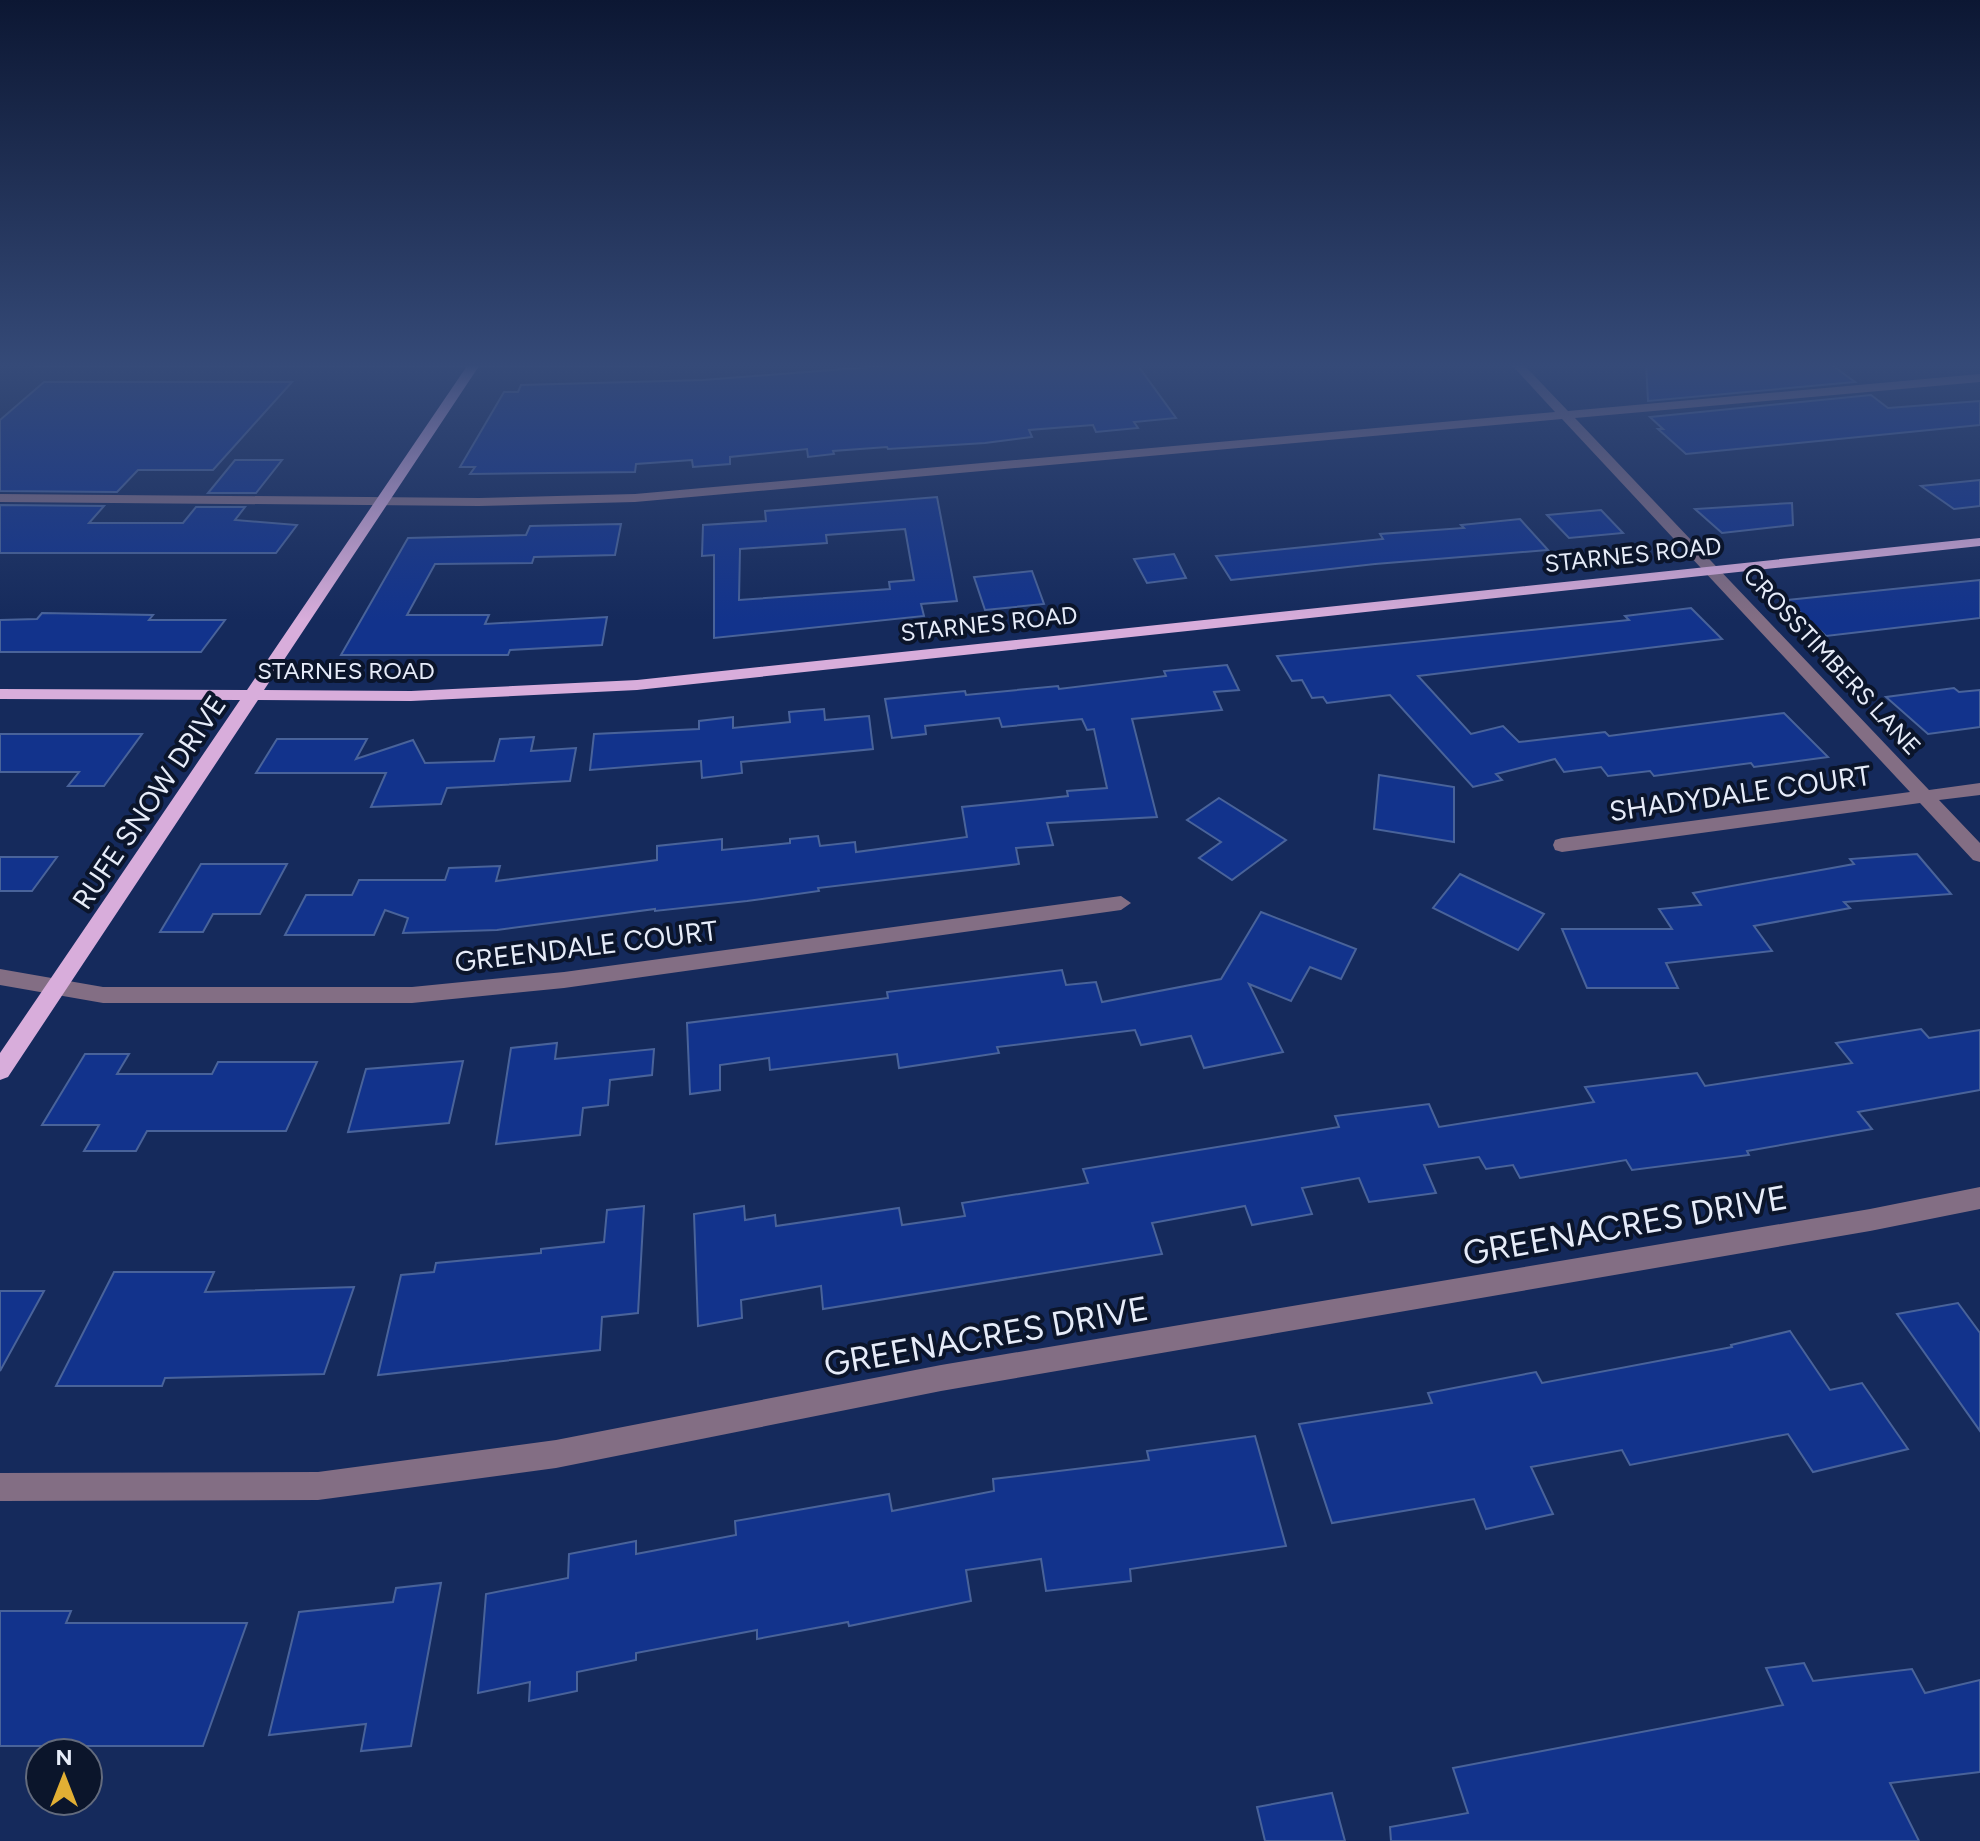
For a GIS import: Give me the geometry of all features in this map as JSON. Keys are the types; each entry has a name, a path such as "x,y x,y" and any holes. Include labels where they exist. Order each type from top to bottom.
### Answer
{"main road":[{"name":"RUFE SNOW DRIVE","path":"0,1071 417,449"},
{"name":"STARNES ROAD","path":"0,694 427,696 637,685 1980,542"}],"street":[{"path":"0,498 382,501 635,498 1185,449"},
{"name":"CROSSTIMBERS LANE","path":"1597,449 1980,855"},
{"name":"SHADYDALE COURT","path":"1562,845 1980,789"},
{"name":"GREENDALE COURT","path":"0,977 103,995 412,995 579,978 1121,903"},
{"name":"GREENACRES DRIVE","path":"0,1487 318,1486 556,1454 941,1378 1870,1220 1980,1198"}],"building":[{"path":"0,449 232,449 213,470 138,470 117,492 0,491"},
{"path":"471,449 861,449 808,457 807,449 730,457 730,464 693,467 692,460 636,464 635,472 470,474 475,467 460,467"},
{"path":"1680,449 1738,449 1686,454"},
{"path":"235,460 282,460 256,493 208,493"},
{"path":"1980,480 1980,506 1954,509 1921,486"},
{"path":"937,497 957,601 921,604 924,616 714,638 714,555 702,556 703,525 766,521 765,511","holes":["905,529 914,580 889,582 890,589 739,600 740,549 827,543 826,535"]},
{"path":"1792,503 1793,525 1722,533 1695,509"},
{"path":"0,505 104,506 89,523 183,523 196,507 245,507 235,520 297,525 276,553 0,553"},
{"path":"1601,510 1623,533 1569,538 1547,515"},
{"path":"1520,519 1548,550 1231,580 1216,556 1383,539 1380,534 1464,528 1461,525"},
{"path":"621,524 615,555 534,557 532,563 435,564 407,615 489,615 485,624 607,617 602,645 510,650 508,655 341,655 408,538 526,535 530,526"},
{"path":"1174,554 1186,578 1147,583 1134,559"},
{"path":"1032,571 1044,604 985,610 974,577"},
{"path":"1980,580 1980,618 1826,636 1787,600"},
{"path":"1691,608 1722,639 1418,676 1471,734 1503,726 1519,742 1605,732 1609,736 1784,713 1828,757 1654,776 1650,771 1608,776 1601,767 1564,772 1555,759 1496,774 1502,780 1473,787 1390,695 1327,703 1323,697 1312,698 1302,680 1292,681 1277,656 1629,620 1625,616"},
{"path":"42,613 153,615 149,620 225,620 201,652 0,652 0,620 37,619"},
{"path":"1227,665 1239,690 1214,692 1222,710 1132,719 1157,817 1047,823 1053,845 1016,848 1019,864 818,888 819,891 747,901 655,909 497,930 403,933 408,918 385,910 374,935 285,935 306,895 352,895 359,880 445,880 449,868 500,866 496,881 657,860 657,846 722,839 722,850 790,843 790,839 818,836 820,846 855,842 856,852 967,837 962,807 1068,796 1067,791 1107,788 1094,729 1087,730 1082,719 1002,727 999,718 925,726 926,734 892,738 885,699 965,691 966,695 1058,686 1059,689 1166,676 1164,671"},
{"path":"1954,688 1959,692 1980,690 1980,727 1928,734 1886,697"},
{"path":"824,709 825,720 869,716 873,749 741,762 742,773 702,778 701,761 590,770 594,734 699,729 699,721 733,717 733,728 790,722 789,712"},
{"path":"0,734 142,734 104,786 68,786 79,772 0,772"},
{"path":"534,737 531,751 576,748 570,781 447,788 441,804 371,807 386,773 256,773 277,739 367,739 356,759 413,740 425,763 494,761 500,739"},
{"path":"1379,775 1454,787 1454,842 1374,829"},
{"path":"1219,798 1286,840 1232,880 1199,858 1221,842 1187,820"},
{"path":"1917,854 1951,894 1844,902 1850,908 1754,926 1772,951 1666,963 1678,988 1587,988 1562,929 1672,929 1659,909 1701,905 1693,893 1854,864 1850,859"},
{"path":"0,857 57,857 32,891 0,891"},
{"path":"201,864 287,864 260,914 213,914 203,932 160,932"},
{"path":"1460,874 1544,914 1518,950 1433,908"},
{"path":"1261,912 1356,949 1341,979 1310,967 1291,1001 1249,984 1283,1052 1204,1068 1191,1036 1141,1045 1135,1030 997,1047 999,1053 899,1068 897,1054 770,1070 769,1058 720,1065 720,1090 690,1094 687,1023 888,998 887,992 1062,970 1066,985 1096,982 1102,1002 1221,979"},
{"path":"1921,1029 1929,1038 1980,1030 1980,1090 1858,1112 1872,1129 1747,1151 1749,1155 1632,1170 1626,1160 1520,1178 1513,1165 1486,1169 1479,1157 1424,1165 1436,1193 1369,1202 1359,1178 1302,1188 1312,1214 1252,1225 1245,1206 1152,1223 1162,1254 823,1309 821,1286 741,1300 742,1318 698,1326 694,1214 744,1206 745,1220 775,1215 776,1226 899,1208 902,1225 965,1216 962,1203 1088,1183 1083,1169 1339,1127 1335,1116 1429,1104 1439,1127 1594,1102 1585,1087 1697,1073 1705,1086 1852,1063 1836,1043"},
{"path":"557,1043 555,1059 654,1049 652,1075 610,1080 608,1105 583,1108 580,1135 496,1144 511,1048"},
{"path":"85,1054 129,1054 117,1074 212,1074 218,1062 317,1062 286,1131 147,1131 136,1151 84,1151 99,1125 42,1125"},
{"path":"463,1061 449,1123 348,1132 366,1069"},
{"path":"644,1206 638,1313 602,1317 600,1350 378,1375 401,1275 434,1272 436,1263 541,1253 541,1249 604,1242 607,1210"},
{"path":"114,1272 214,1272 205,1292 354,1287 324,1374 165,1378 162,1386 56,1386"},
{"path":"0,1291 44,1291 0,1371"},
{"path":"1958,1303 1980,1333 1980,1431 1897,1314"},
{"path":"1790,1331 1830,1390 1862,1383 1908,1449 1813,1472 1788,1434 1630,1465 1622,1450 1531,1467 1553,1514 1486,1529 1474,1499 1332,1523 1299,1424 1432,1403 1428,1393 1536,1372 1542,1383 1732,1347"},
{"path":"1255,1436 1286,1546 1130,1569 1131,1581 1046,1591 1041,1559 966,1570 971,1601 849,1626 848,1622 757,1639 757,1630 636,1653 636,1660 577,1672 577,1691 529,1701 530,1682 478,1693 486,1594 568,1578 569,1554 636,1541 636,1554 736,1535 735,1521 889,1494 892,1511 994,1491 993,1479 1149,1460 1147,1451"},
{"path":"441,1583 411,1746 361,1751 366,1724 269,1735 299,1612 393,1602 396,1588"},
{"path":"0,1611 71,1611 66,1623 247,1623 203,1746 104,1746 104,1737 24,1737 24,1746 0,1746"},
{"path":"1804,1663 1813,1681 1912,1669 1925,1693 1980,1680 1980,1772 1890,1783 1919,1841 1391,1841 1390,1827 1468,1813 1453,1768 1783,1705 1766,1668"},
{"path":"1332,1793 1345,1841 1265,1841 1257,1807"}]}
